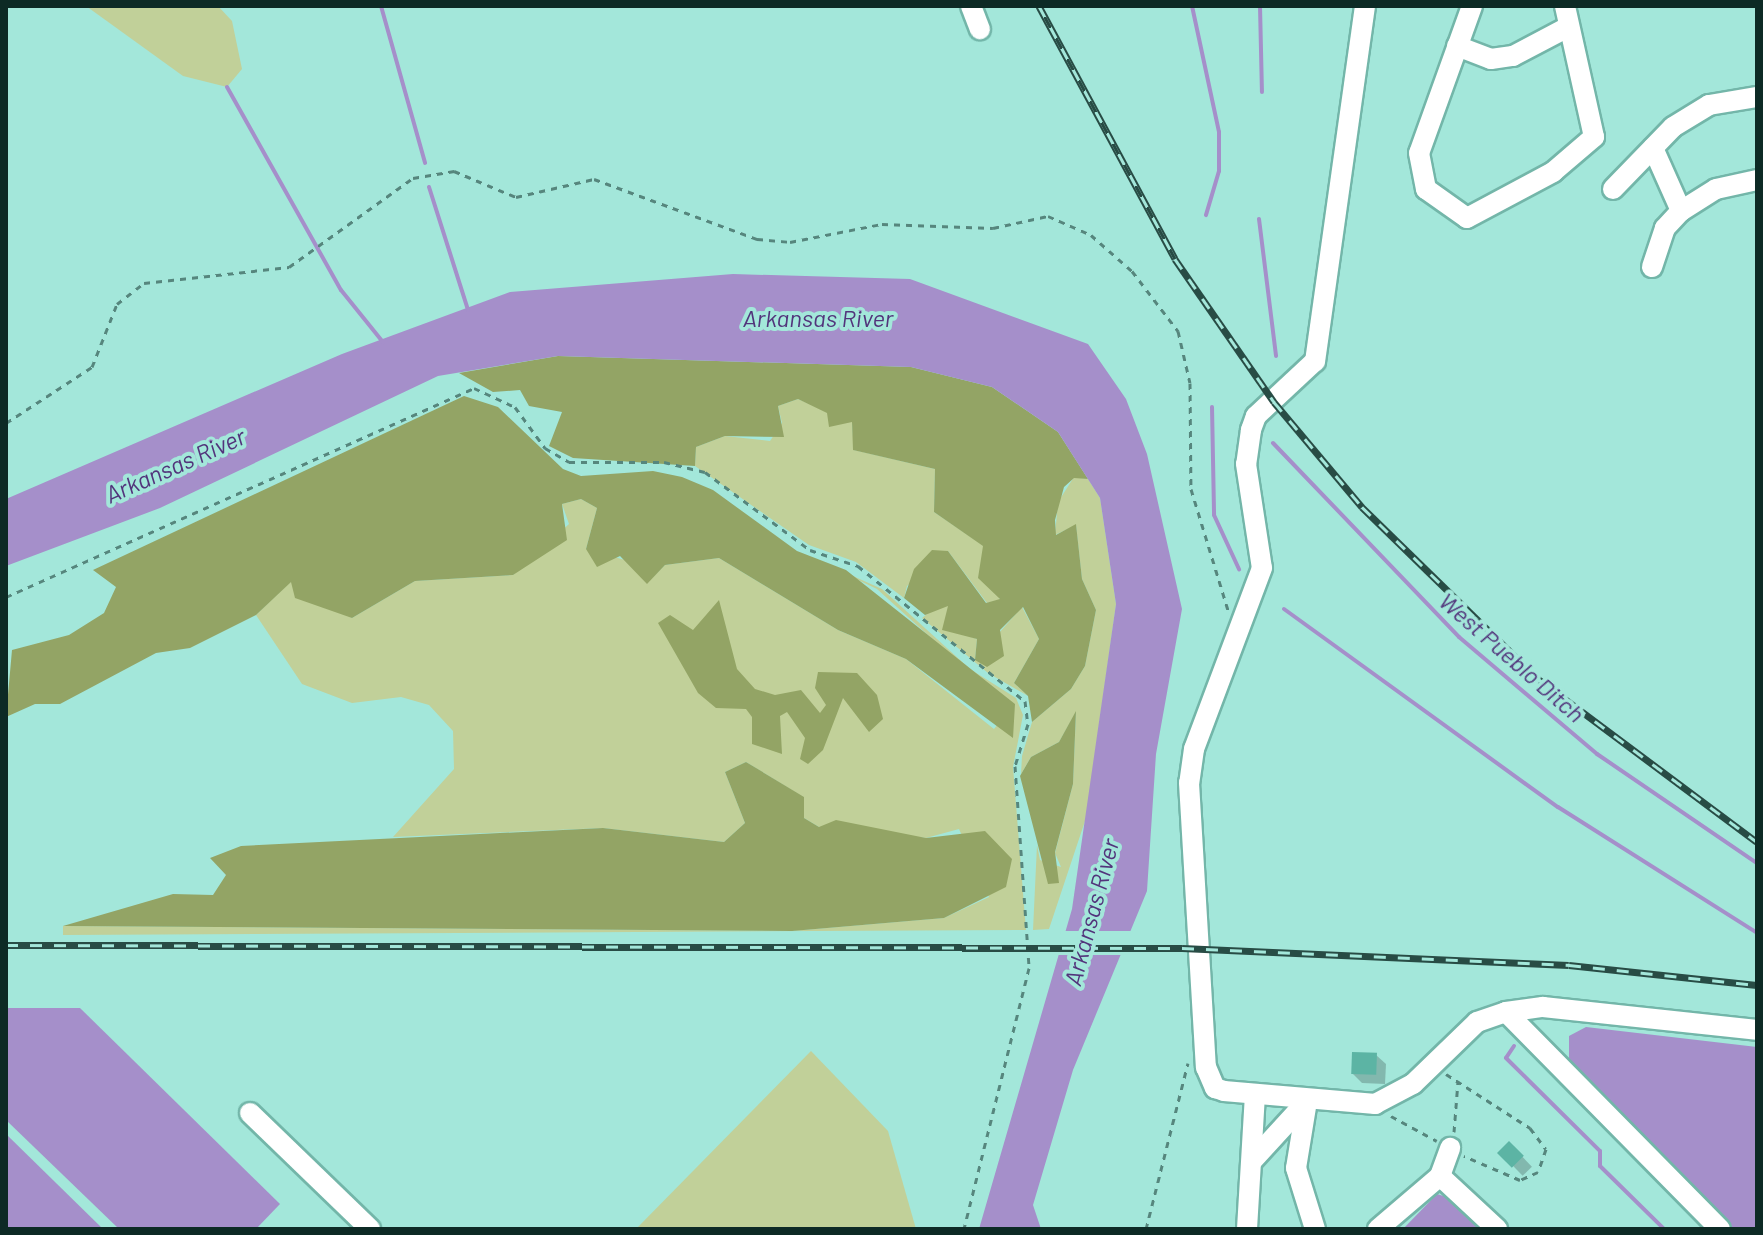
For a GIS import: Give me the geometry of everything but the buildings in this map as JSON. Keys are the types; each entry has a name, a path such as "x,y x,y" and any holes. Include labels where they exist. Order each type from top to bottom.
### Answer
{"street":[{"path":"971,6 980,29"},
{"path":"1365,6 1315,361 1256,416 1251,430 1246,464 1262,568 1194,749 1189,783 1201,1047 1215,1088 1307,1101 1371,1105 1433,1065 1477,1022 1506,1012 1543,1007 1757,1030"},
{"path":"1472,6 1419,153 1426,189 1467,218 1487,214 1553,172 1594,137 1565,6"},
{"path":"1457,46 1491,59 1513,56 1568,27"},
{"path":"1613,189 1653,148 1709,105 1757,97"},
{"path":"1653,148 1681,211"},
{"path":"1652,267 1665,228 1681,211 1716,189 1757,180"},
{"path":"1506,1012 1720,1229"},
{"path":"1247,1229 1255,1095"},
{"path":"1252,1161 1307,1101"},
{"path":"1307,1101 1296,1168 1315,1229"},
{"path":"250,1113 370,1229"},
{"path":"1378,1229 1440,1176 1450,1148"},
{"path":"1440,1176 1497,1229"}],"path":[{"path":"6,423 92,367 117,304 144,283 269,272 309,257 413,178 454,171 516,197 594,179 757,239 790,242 882,224 993,228 1048,216 1091,235 1132,271 1178,331 1190,383 1191,489 1227,603"},
{"path":"6,597 474,388 515,407 545,448 569,462 664,462 705,472 810,550 867,572 1025,701 1028,724 1015,766 1029,968 964,1229"},
{"path":"1371,1105 1450,1148 1520,1180 1545,1161 1530,1128 1433,1065"},
{"path":"1450,1148 1461,1109 1458,1081"}],"green space":[{"path":"86,6 218,6 232,21 242,69 227,87 183,76"},
{"path":"558,356 911,367 992,387 1058,432 1088,479 1074,478 1064,487 1055,520 1056,535 1076,524 1082,579 1096,610 1085,666 1071,689 1032,722 1028,696 1014,683 1039,639 1023,607 1000,630 1004,656 987,667 975,660 977,639 942,630 948,606 925,615 904,598 914,569 932,550 948,551 986,603 1000,599 978,578 983,546 934,512 935,469 853,450 852,422 829,427 827,413 798,399 778,406 784,437 725,436 696,447 695,466 573,458 549,446 562,412 529,406 520,390 493,392 459,373"},
{"path":"464,396 498,407 563,469 581,476 653,471 682,477 713,490 797,551 846,570 1015,704 1013,738 906,659 838,630 719,558 665,565 647,584 620,556 597,567 586,549 597,508 581,499 562,504 567,540 513,575 415,581 352,618 295,598 291,582 256,615 190,648 156,653 60,704 35,704 6,717 12,650 69,635 104,613 116,587 93,570"},
{"path":"798,399 852,422 854,450 935,469 934,512 984,546 1000,600 987,603 948,551 907,586 904,598 856,562 809,545 695,466 696,447 725,436 770,441 782,423 778,406"},
{"path":"1074,477 1088,479 1100,498 1116,604 1086,818 1049,929 1033,930 1037,845 1040,860 1061,867 1055,853 1073,784 1076,712 1059,742 1031,757 1021,774 1022,756 1032,722 1071,689 1085,666 1096,610 1082,579 1076,525 1055,535 1058,502"},
{"path":"581,499 597,508 586,549 632,562 647,583 665,565 719,558 838,630 906,659 994,729 1014,704 971,674 877,589 797,551 882,589 970,669 1016,698 1023,715 1013,767 1026,930 63,935 63,926 792,931 944,918 989,897 959,829 926,838 819,827 804,818 803,797 746,762 725,772 745,823 724,842 603,828 393,837 454,769 453,731 429,705 401,697 352,703 302,684 256,615 291,581 352,618 415,581 513,575 569,524 562,504"},
{"path":"719,600 737,669 755,689 775,695 801,690 820,713 826,705 815,688 818,672 857,673 877,695 883,719 869,732 843,698 823,750 808,764 800,759 805,738 787,712 780,716 782,754 752,744 752,717 746,709 716,708 698,693 658,623 670,615 693,630"},
{"path":"938,605 948,606 958,632 977,639 975,660 1022,607 1039,639 1014,683 1028,696 988,673 922,618"},
{"path":"1076,711 1073,784 1055,852 1059,883 1048,884 1020,776 1031,757 1059,742"},
{"path":"746,762 804,797 804,818 819,827 836,820 926,838 985,831 1012,859 1006,887 944,918 792,931 63,926 173,894 213,895 226,875 210,858 241,846 603,828 724,842 745,823 725,772"},
{"path":"811,1051 888,1131 916,1229 636,1229"}],"water":[{"name":"Arkansas River","path":"733,274 910,279 1088,344 1126,399 1147,454 1182,609 1156,754 1147,891 1073,1070 1033,1205 1041,1229 979,1229 1072,909 1116,604 1100,498 1058,432 992,387 911,367 558,356 438,376 160,508 6,566 6,499 342,354 510,292"},
{"path":"6,1008 80,1008 280,1204 256,1229 119,1229 6,1120"},
{"path":"1586,1027 1757,1047 1757,1229 1729,1229 1569,1067 1569,1036"},
{"path":"6,1134 103,1229 6,1229"},
{"path":"1437,1194 1453,1199 1484,1229 1403,1229"}],"pier":[{"path":"1061,931 1133,931 1122,955 1054,955"}],"waterway":[{"path":"381,6 425,163"},
{"path":"1192,6 1219,132 1219,171 1206,215"},
{"name":"West Pueblo Ditch","path":"1260,6 1262,92"},
{"path":"227,87 341,290 383,342"},
{"path":"429,187 468,310"},
{"name":"West Pueblo Ditch","path":"1259,219 1276,356"},
{"path":"1212,407 1214,515 1239,569"},
{"name":"West Pueblo Ditch","path":"1273,443 1459,637 1597,754 1757,863"},
{"path":"1284,609 1558,807 1757,933"},
{"path":"1514,1046 1506,1058 1600,1151 1600,1166 1664,1229"}],"railway":[{"path":"1039,6 1175,259 1274,402 1362,507 1537,678 1757,842"},
{"path":"6,945 1182,948 1569,965 1757,985"}]}
